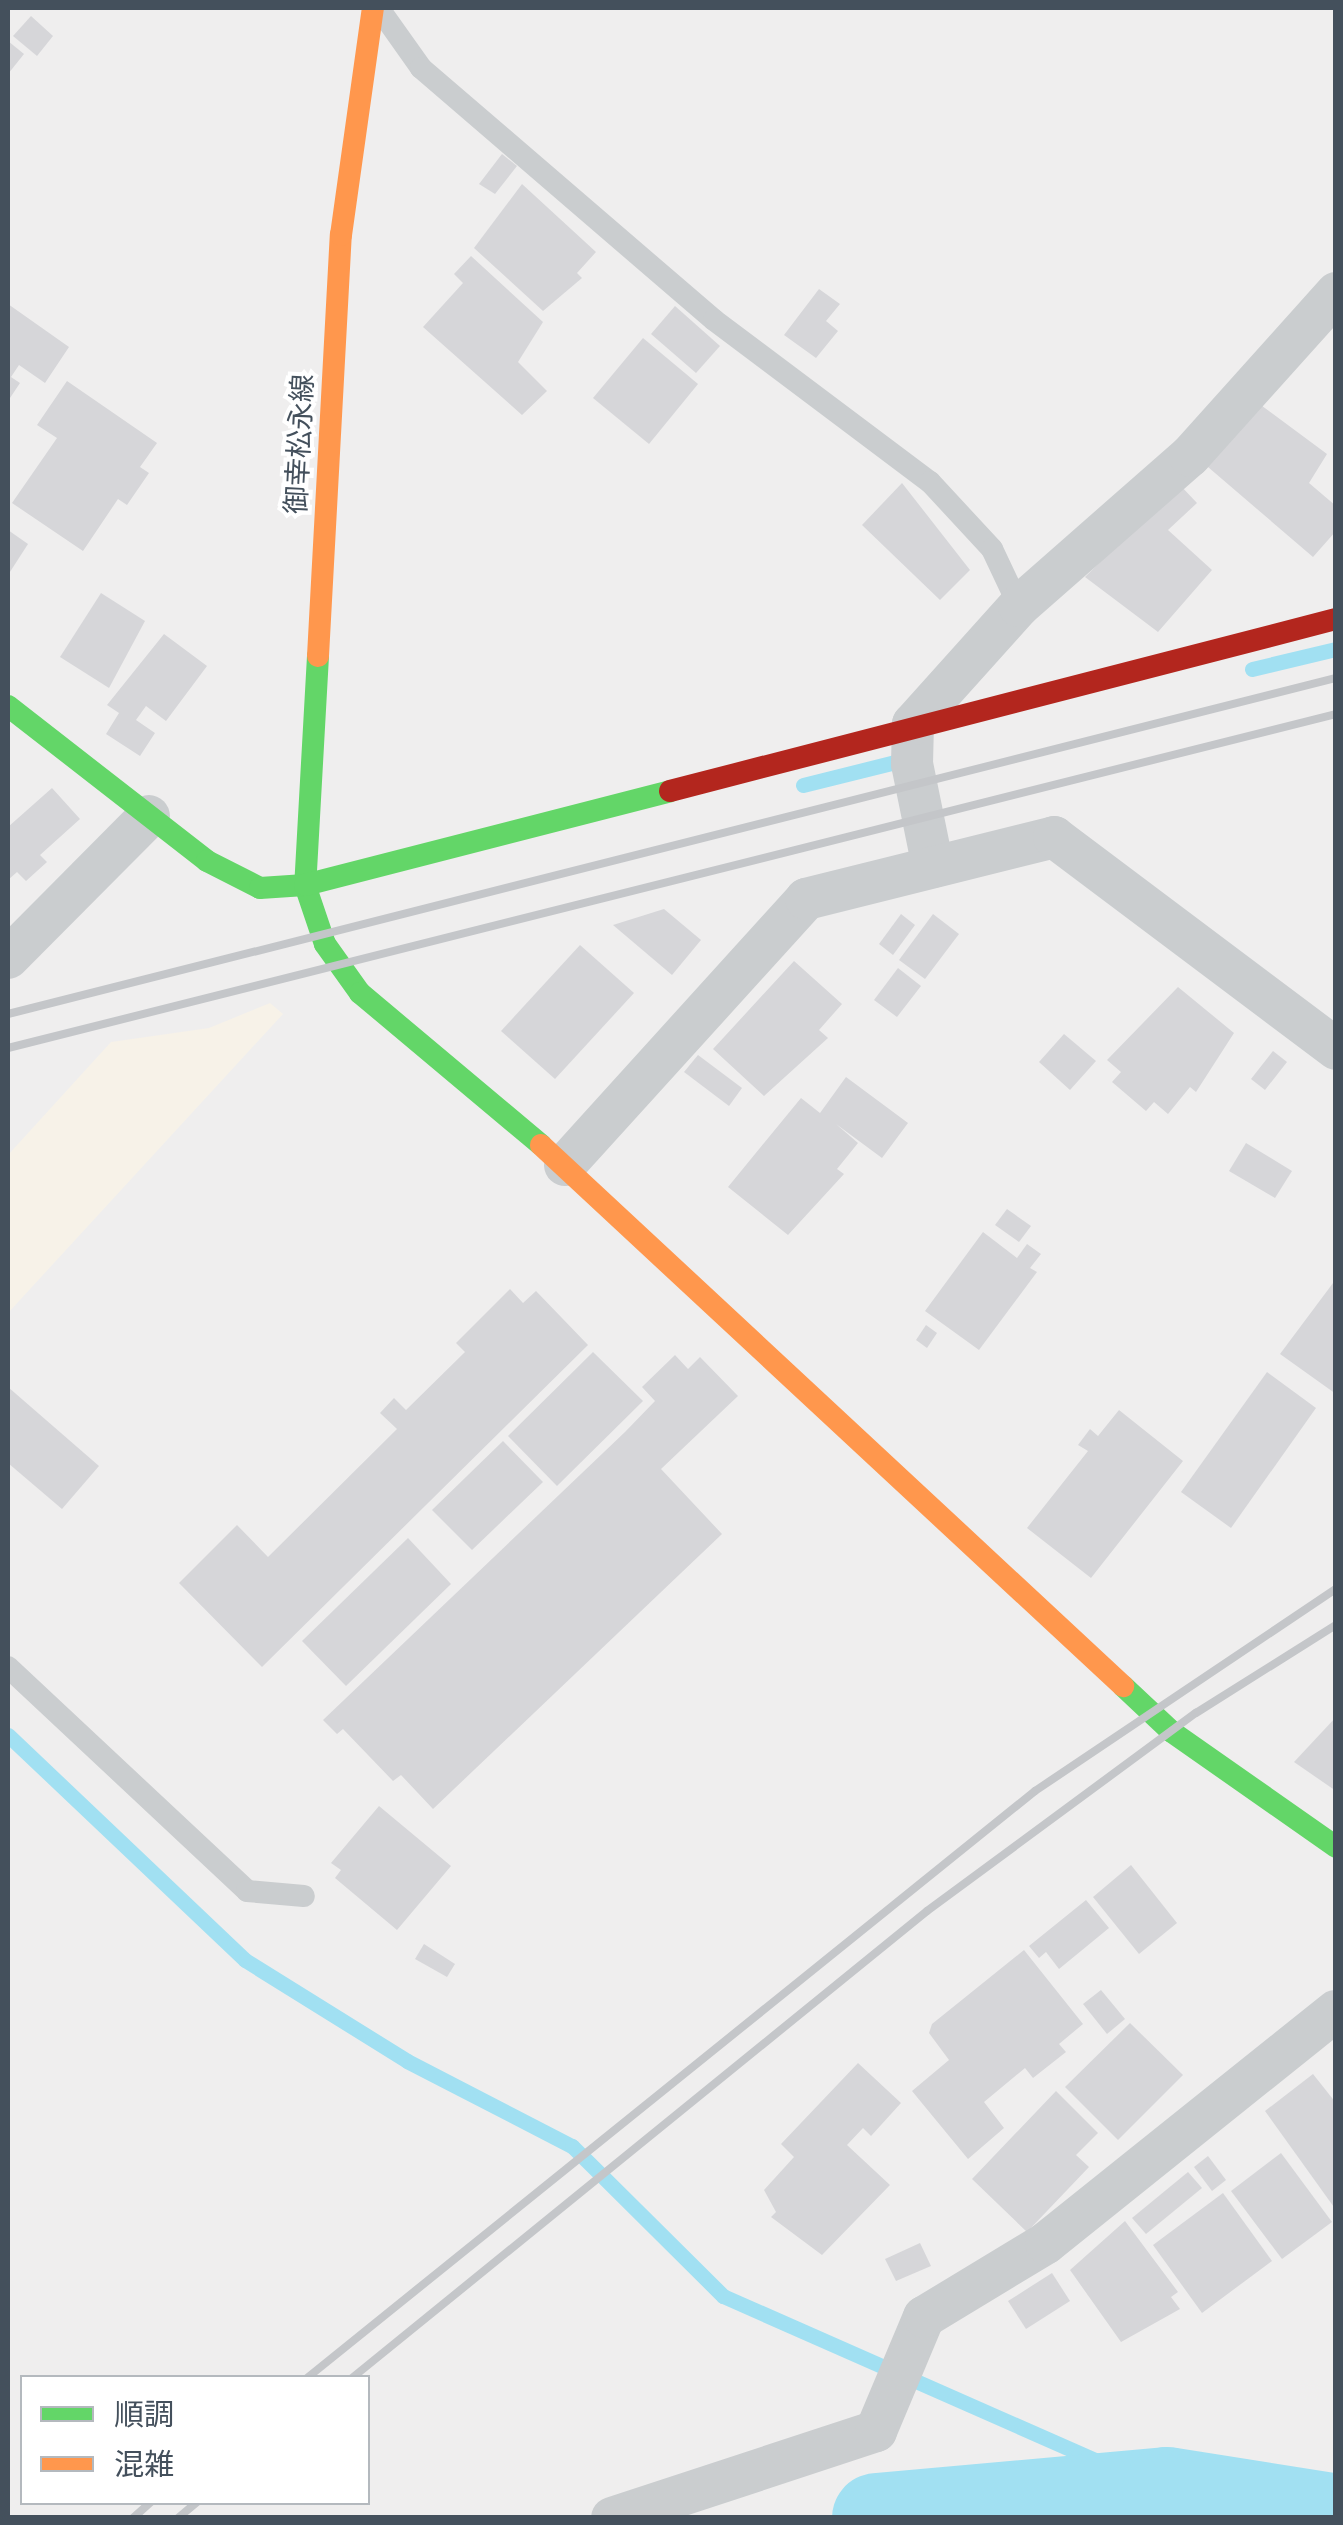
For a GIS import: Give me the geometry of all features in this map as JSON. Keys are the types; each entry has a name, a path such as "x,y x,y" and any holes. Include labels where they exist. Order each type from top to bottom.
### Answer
{"street":[{"name":"御幸松永線","path":"305,885 342,235 376,8"},
{"path":"934,868 912,746 1019,606 1190,456 1336,293"},
{"path":"8,706 206,861 260,888 305,885 912,746 1336,618"},
{"path":"8,958 150,816"},
{"path":"565,1165 806,899 1054,837 1336,1049"},
{"path":"305,885 326,944 360,992 565,1165 1172,1732 1336,1848"},
{"path":"612,2518 876,2431 924,2318 1046,2243 1336,2011"}],"lane":[{"path":"376,8 422,68 714,320 930,482 992,549 1019,606"},
{"path":"8,1667 247,1891 304,1896"}],"shaded area":[{"path":"270,1003 283,1014 8,1313 8,1155 111,1042 209,1028"}],"building":[{"path":"31,16 53,36 37,56 13,36"},
{"path":"8,41 24,54 8,74"},
{"path":"502,154 517,166 495,194 479,184"},
{"path":"522,184 596,252 577,273 582,278 543,311 474,248"},
{"path":"471,256 543,322 518,362 547,391 522,415 423,327 463,283 454,274"},
{"path":"819,289 840,304 826,321 838,331 816,358 784,335"},
{"path":"8,304 69,347 45,383 19,365 11,377 20,383 8,401"},
{"path":"675,306 720,346 696,373 651,334"},
{"path":"643,338 698,384 649,444 593,398"},
{"path":"67,381 157,443 140,467 149,473 127,505 118,499 83,551 12,503 57,438 37,425"},
{"path":"1254,400 1327,454 1309,483 1336,506 1336,531 1313,557 1201,461"},
{"path":"902,483 970,570 940,600 862,525"},
{"path":"1179,484 1197,503 1168,530 1212,570 1158,632 1085,577"},
{"path":"8,530 28,544 8,575"},
{"path":"101,593 145,621 109,688 60,657"},
{"path":"164,634 207,666 166,721 146,706 136,720 155,733 140,756 106,734 119,713 107,705"},
{"path":"52,788 80,819 40,855 47,862 26,881 17,872 8,880 8,827"},
{"path":"664,909 701,940 672,975 613,925"},
{"path":"901,914 915,925 893,955 879,944"},
{"path":"933,914 959,934 925,979 899,960"},
{"path":"580,945 634,993 555,1079 501,1031"},
{"path":"794,961 842,1004 819,1030 828,1038 764,1096 713,1049"},
{"path":"898,968 921,986 897,1017 874,1000"},
{"path":"1178,987 1234,1033 1196,1092 1190,1087 1168,1114 1154,1102 1146,1111 1112,1082 1121,1072 1107,1060"},
{"path":"1064,1034 1096,1061 1070,1090 1039,1062"},
{"path":"1273,1051 1287,1062 1265,1090 1251,1079"},
{"path":"698,1055 742,1088 729,1106 684,1072"},
{"path":"846,1077 908,1123 882,1158 836,1124 858,1143 837,1169 844,1174 788,1235 728,1187 801,1098 820,1113"},
{"path":"1246,1143 1292,1171 1275,1198 1229,1171"},
{"path":"1007,1209 1031,1226 1019,1242 995,1225"},
{"path":"983,1232 1017,1258 1027,1244 1041,1254 1030,1268 1037,1272 979,1350 925,1311"},
{"path":"1336,1279 1336,1394 1280,1354"},
{"path":"510,1289 523,1303 536,1291 588,1345 262,1667 179,1583 237,1525 268,1557 397,1429 380,1413 394,1398 406,1410 465,1352 456,1343"},
{"path":"926,1325 937,1333 927,1348 916,1340"},
{"path":"593,1352 643,1401 557,1486 508,1436"},
{"path":"675,1355 688,1369 700,1357 738,1396 661,1469 722,1534 433,1809 401,1775 393,1781 343,1729 337,1734 323,1720 655,1401 642,1387"},
{"path":"1267,1372 1316,1408 1231,1528 1181,1492"},
{"path":"8,1387 99,1466 62,1509 8,1463"},
{"path":"1119,1410 1183,1461 1091,1578 1027,1528 1088,1451 1078,1445 1090,1429 1098,1436"},
{"path":"503,1441 543,1482 472,1550 432,1510"},
{"path":"408,1538 451,1584 346,1686 302,1641"},
{"path":"1336,1717 1336,1791 1294,1762"},
{"path":"379,1806 451,1866 397,1930 335,1878 341,1870 331,1863"},
{"path":"1131,1865 1177,1923 1139,1954 1093,1897"},
{"path":"1086,1900 1109,1928 1059,1969 1046,1952 1039,1958 1029,1946"},
{"path":"424,1944 455,1964 447,1977 415,1959"},
{"path":"1024,1950 1083,2024 1059,2044 1066,2052 1033,2078 1025,2068 984,2102 1004,2128 968,2159 912,2091 949,2060 929,2033 932,2024"},
{"path":"1101,1990 1125,2019 1107,2034 1083,2004"},
{"path":"1130,2023 1183,2075 1118,2140 1065,2087"},
{"path":"858,2063 901,2103 871,2136 863,2128 847,2145 890,2185 822,2255 771,2217 776,2212 764,2190 794,2157 781,2144"},
{"path":"1313,2074 1336,2103 1336,2210 1265,2111"},
{"path":"1056,2091 1098,2133 1076,2155 1089,2167 1027,2232 972,2179"},
{"path":"1281,2153 1332,2222 1282,2259 1231,2191"},
{"path":"1208,2156 1226,2180 1212,2191 1194,2167"},
{"path":"1188,2172 1202,2188 1146,2234 1132,2218"},
{"path":"1223,2193 1272,2261 1202,2313 1153,2245"},
{"path":"1125,2221 1178,2292 1171,2297 1180,2309 1121,2342 1070,2270"},
{"path":"920,2243 931,2266 896,2281 885,2259"},
{"path":"1052,2273 1070,2301 1026,2329 1008,2301"}],"waterway":[{"path":"1252,669 1336,649"},
{"path":"803,785 907,759"},
{"path":"8,1735 245,1960 407,2061 572,2146 723,2296 1167,2492"},
{"path":"877,2518 1167,2492 1331,2518"}],"railway":[{"path":"8,1014 1336,678"},
{"path":"8,1048 1336,714"},
{"path":"311,2375 1035,1791 1336,1589"},
{"path":"356,2375 927,1911 1196,1713 1336,1625"},
{"path":"133,2518 148,2505"},
{"path":"178,2518 193,2505"}],"traffic: fast":[{"path":"318,656 305,885 325,944 360,993 541,1145"},
{"path":"8,706 207,861 260,888 305,885 670,791"},
{"path":"1123,1686 1172,1732 1336,1847"}],"traffic: slow":[{"path":"318,656 341,235 373,8"},
{"path":"541,1145 1123,1686"}],"traffic: jam":[{"path":"670,791 1336,619"}]}
